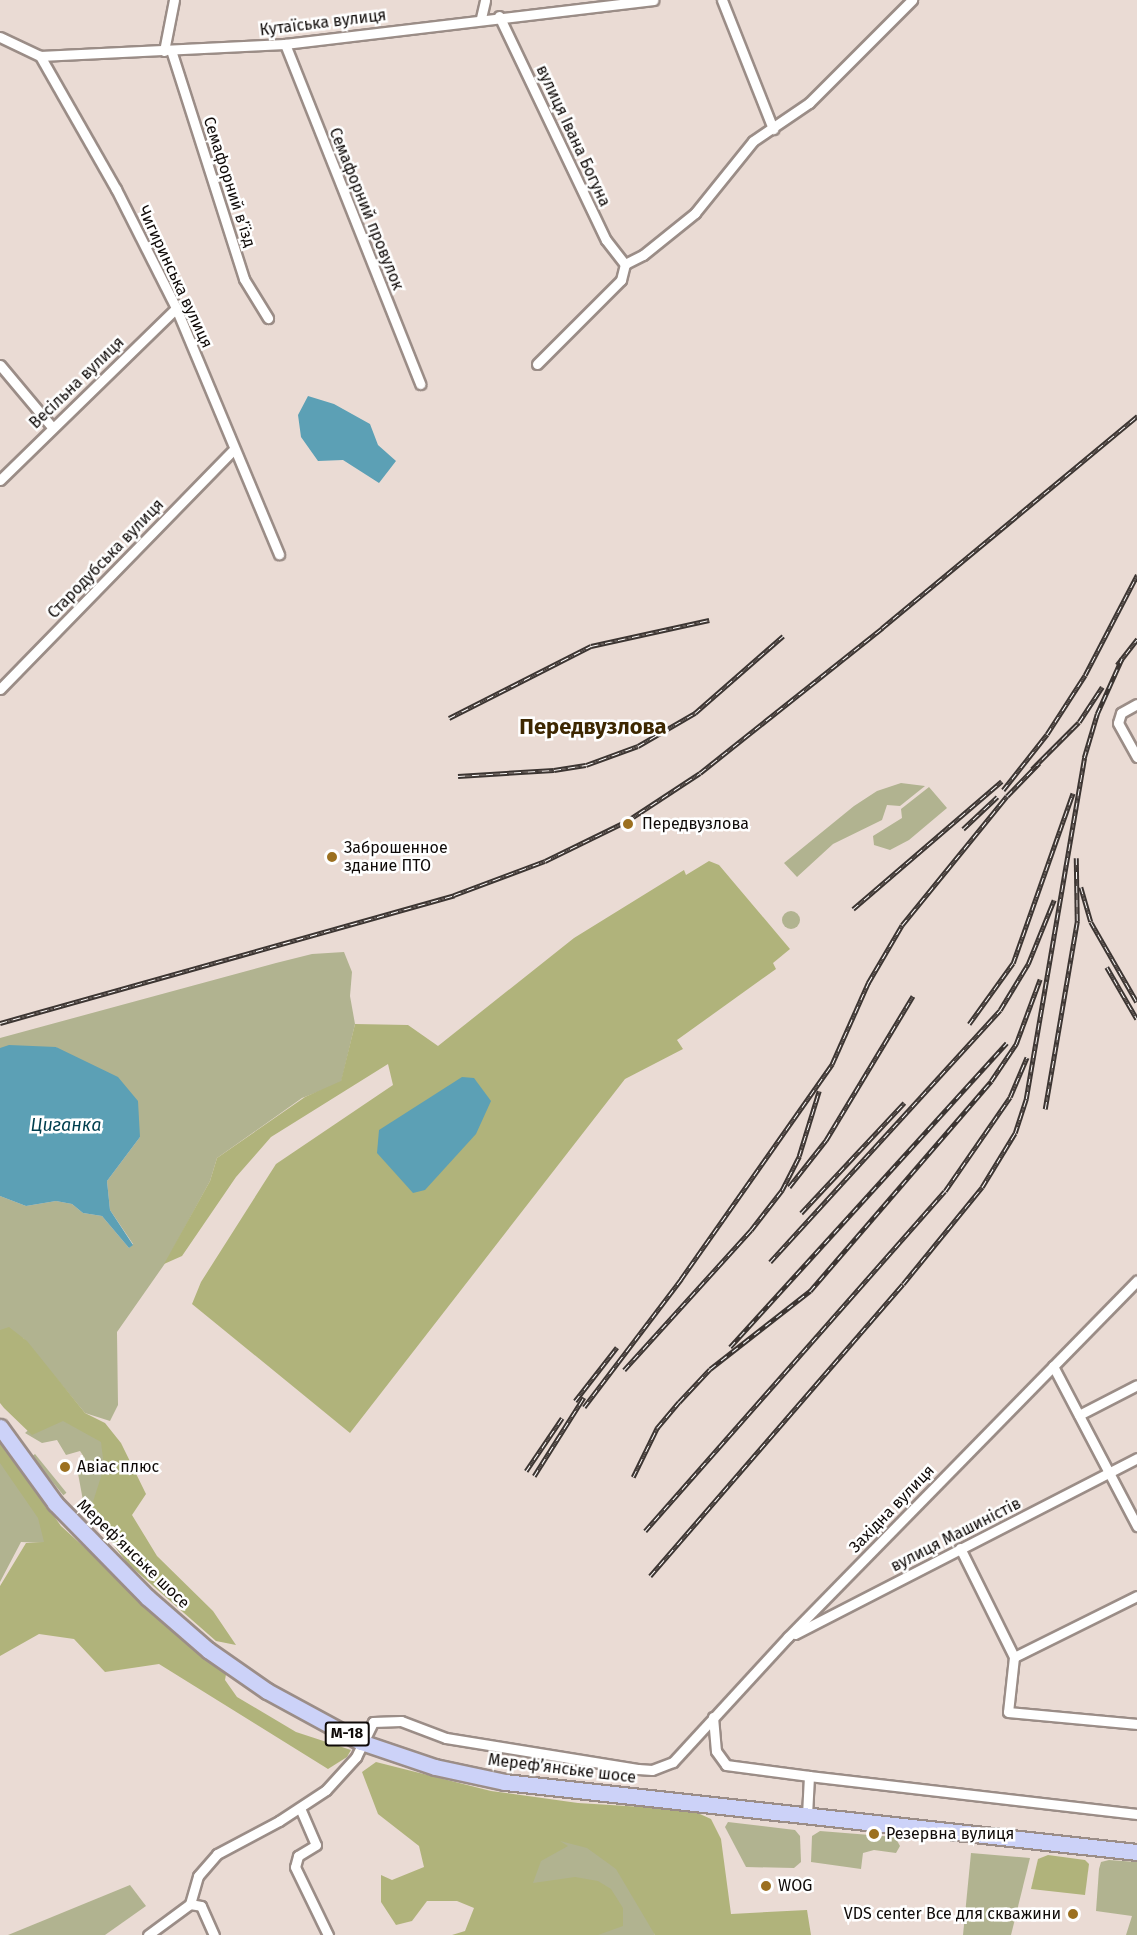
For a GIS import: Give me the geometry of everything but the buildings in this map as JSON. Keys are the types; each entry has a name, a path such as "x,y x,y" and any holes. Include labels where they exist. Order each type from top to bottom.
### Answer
{"highway":[{"name":"Мереф’янське шосе","path":"0,1427 55,1503 147,1597 208,1650 267,1691 361,1742 435,1767 505,1782 1137,1852"}],"street":[{"path":"167,50 174,0"},
{"path":"481,18 485,0"},
{"path":"553,12 555,0"},
{"name":"Кутаїська вулиця","path":"0,37 40,56 285,44 481,18 653,0"},
{"path":"722,0 773,129"},
{"path":"537,364 621,280 625,264 643,255 695,213 731,164 753,141 808,103 912,0"},
{"name":"вулиця Івана Богуна","path":"500,16 606,240 625,264"},
{"name":"Семафорний провулок","path":"285,44 420,384"},
{"name":"Семафорний в’їзд","path":"167,50 244,279 268,318"},
{"name":"Чигиринська вулиця","path":"40,56 116,189 176,308 233,450 279,554"},
{"name":"Весільна вулиця","path":"0,480 176,308"},
{"path":"0,365 52,427"},
{"name":"Стародубська вулиця","path":"0,689 233,450"},
{"path":"1137,705 1121,714 1118,723 1137,757"},
{"name":"Західна вулиця","path":"361,1742 373,1722 389,1720 446,1738 619,1766 652,1770 673,1762 788,1637 1137,1280"},
{"path":"1053,1366 1137,1526"},
{"path":"1079,1416 1137,1385"},
{"name":"вулиця Машиністів","path":"788,1637 1137,1458"},
{"path":"960,1548 1014,1657 1008,1712 1137,1724"},
{"path":"1014,1657 1137,1596"},
{"path":"712,1718 716,1751 726,1765 1137,1814"},
{"path":"148,1935 190,1904 198,1876 217,1854 326,1791 356,1757 361,1742"},
{"path":"807,1816 809,1776"},
{"path":"300,1808 316,1845 298,1856 295,1867 328,1935"},
{"path":"190,1904 201,1906 214,1935"}],"green space":[{"path":"901,783 925,786 900,806 887,805 882,820 833,844 797,877 784,863 854,806 877,791"},
{"path":"929,787 947,808 909,840 890,850 874,845 873,836 902,818 901,809"},
{"path":"709,861 719,865 790,949 773,963 776,969 677,1040 683,1049 625,1079 350,1433 192,1304 201,1282 276,1164 393,1085 388,1064 271,1137 236,1177 182,1256 164,1264 210,1181 217,1158 305,1097 341,1081 355,1024 408,1025 438,1046 574,938 684,870 686,875"},
{"path":"787,911 795,911 800,916 798,927 787,929 782,924 782,916"},
{"path":"344,952 352,972 350,996 355,1024 341,1083 302,1098 217,1158 210,1181 166,1262 117,1332 118,1405 110,1421 85,1413 23,1338 0,1344 0,1196 26,1206 56,1201 72,1204 83,1213 102,1216 129,1248 133,1244 110,1210 107,1181 140,1137 56,1047 0,1048 0,1038 312,954"},
{"path":"9,1327 27,1341 85,1413 105,1423 121,1443 146,1494 132,1515 157,1556 213,1611 236,1645 216,1641 128,1564 104,1532 92,1505 104,1467 101,1442 63,1421 32,1435 0,1403 0,1330"},
{"path":"47,1413 91,1422 111,1448 100,1500 128,1564 84,1506 77,1468 84,1457 80,1451 66,1455 57,1440 42,1443 25,1433"},
{"path":"0,1440 61,1526 141,1599 227,1669 225,1680 237,1697 296,1732 351,1750 347,1757 328,1769 159,1664 105,1672 74,1639 39,1634 0,1656 0,1586 26,1543 44,1542 38,1518 0,1463"},
{"path":"35,1454 66,1493 63,1495 32,1457"},
{"path":"0,1456 44,1515 48,1543 21,1542 0,1582"},
{"path":"376,1762 491,1791 578,1803 691,1810 711,1819 721,1839 731,1914 807,1910 811,1935 655,1935 616,1869 587,1848 560,1841 568,1846 541,1861 533,1883 575,1877 598,1881 611,1889 623,1908 623,1926 598,1935 452,1935 465,1931 474,1908 457,1901 427,1901 412,1921 396,1925 381,1902 381,1875 392,1880 424,1867 419,1846 378,1814 362,1772"},
{"path":"728,1822 795,1830 800,1836 801,1862 794,1868 746,1867 725,1827"},
{"path":"569,1828 631,1868 655,1935 505,1935 514,1859"},
{"path":"820,1831 895,1837 900,1846 896,1853 874,1850 863,1853 861,1869 811,1862 812,1836"},
{"path":"971,1853 1030,1858 1011,1935 963,1935"},
{"path":"1048,1855 1085,1860 1089,1864 1085,1895 1031,1889 1038,1859"},
{"path":"1109,1860 1137,1862 1137,1935 1126,1935 1132,1916 1096,1911 1099,1869 1101,1862"},
{"path":"130,1885 146,1906 105,1935 8,1935"}],"water":[{"path":"308,396 334,404 370,424 378,445 396,461 379,483 343,460 318,461 301,437 298,415"},
{"name":"Циганка","path":"9,1045 56,1047 118,1077 138,1101 140,1137 107,1181 110,1210 133,1245 129,1248 102,1216 83,1213 72,1204 56,1201 26,1206 0,1196 0,1048"},
{"path":"462,1077 474,1078 491,1101 476,1134 425,1190 413,1193 377,1153 379,1130"}],"railway":[{"path":"0,1023 454,895 545,861 627,821 700,773 882,628 1137,416"},
{"path":"1003,790 1047,734 1085,675 1137,575"},
{"path":"449,718 591,646 709,620"},
{"path":"458,776 554,770 586,765 638,746 695,713 783,636"},
{"path":"1117,665 1137,639"},
{"path":"650,1576 903,1284 982,1187 1015,1133 1026,1099 1084,758 1097,714 1122,658"},
{"path":"1032,769 1079,722 1102,687"},
{"path":"584,1407 681,1279 832,1064 868,983 902,925 1007,796 1039,763"},
{"path":"853,909 1002,781"},
{"path":"969,1024 1013,963 1073,793"},
{"path":"963,829 997,797"},
{"path":"1045,1109 1077,921 1076,858"},
{"path":"1081,887 1091,922 1137,1002"},
{"path":"770,1262 1000,1010 1028,964 1054,900"},
{"path":"1107,967 1137,1019"},
{"path":"633,1477 657,1428 679,1402 710,1369 810,1291 991,1081 1016,1044 1040,979"},
{"path":"789,1187 826,1140 913,996"},
{"path":"730,1347 1007,1043"},
{"path":"645,1531 945,1191 1010,1097 1027,1057"},
{"path":"624,1370 751,1230 782,1190 799,1156 819,1091"},
{"path":"801,1213 904,1103"},
{"path":"575,1401 617,1347"},
{"path":"534,1476 584,1397"},
{"path":"526,1471 562,1418"}],"place":[{"name":"Передвузлова","path":"628,824"},
{"name":"Заброшенное здание ПТО","path":"332,857"},
{"name":"Авіас плюс","path":"65,1467"},
{"name":"Резервна вулиця","path":"874,1834"},
{"name":"WOG","path":"766,1886"},
{"name":"VDS center Все для скважини","path":"1073,1914"}],"district":[{"name":"Передвузлова","path":"593,727"}]}
